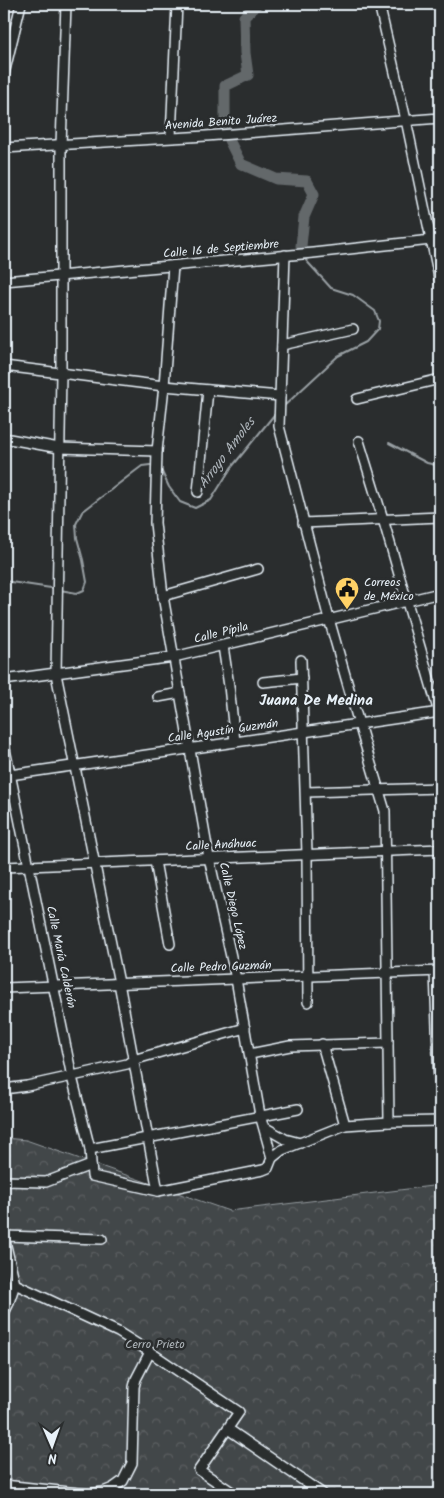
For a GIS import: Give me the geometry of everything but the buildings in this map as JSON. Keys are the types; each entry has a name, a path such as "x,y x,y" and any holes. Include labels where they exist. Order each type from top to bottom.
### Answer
{"street":[{"path":"4,74 21,4"},
{"path":"66,4 61,145 61,373 56,674 73,765 119,983 158,1191 263,1170 270,1165 272,1158 282,1150 302,1144 345,1126 390,1122 440,1121"},
{"path":"171,137 177,4"},
{"path":"379,4 436,240 440,282"},
{"name":"Avenida Benito Juárez","path":"4,148 440,118"},
{"name":"Calle 16 de Septiembre","path":"4,281 436,240"},
{"path":"285,255 279,421 303,523 329,619 358,724 385,811 390,1122"},
{"name":"Calle Diego López","path":"173,266 157,450 155,523 163,596 209,858 246,1028 260,1115 272,1158"},
{"path":"282,345 353,329"},
{"path":"4,366 208,390 280,401"},
{"path":"357,399 440,380"},
{"path":"198,492 208,390"},
{"path":"4,438 59,448 157,450"},
{"path":"359,441 440,714"},
{"path":"303,523 440,516"},
{"path":"163,596 258,569"},
{"name":"Calle Pípila","path":"4,680 174,657 440,593"},
{"path":"223,646 235,742"},
{"path":"302,660 306,792 308,1002"},
{"path":"263,682 302,678"},
{"path":"158,697 180,694"},
{"name":"Calle Agustín Guzmán","path":"10,775 358,724 440,714"},
{"name":"Calle María Calderón","path":"4,744 72,1077 90,1149 92,1176 158,1191"},
{"path":"306,792 440,788"},
{"name":"Calle Anáhuac","path":"4,868 440,849"},
{"path":"155,861 170,944"},
{"path":"438,971 440,1112"},
{"name":"Calle Pedro Guzmán","path":"4,988 438,971"},
{"path":"4,1089 72,1077 127,1064 133,1060 246,1028"},
{"path":"250,1054 290,1046 388,1043"},
{"path":"322,1044 345,1126"},
{"path":"90,1149 298,1109"},
{"path":"264,1128 285,1139 302,1144"},
{"path":"4,1181 46,1182 91,1165"},
{"path":"4,1313 15,1284 4,1236 102,1238"},
{"path":"15,1284 118,1332 239,1412 199,1470 235,1494"},
{"path":"4,1485 88,1494 103,1492 124,1481 132,1463 134,1387 136,1379 150,1352"},
{"path":"228,1429 323,1494"}],"green space":[{"name":"Cerro Prieto","path":"4,1138 26,1140 229,1211 440,1185 440,1494 4,1494"}],"waterway":[{"name":"Arroyo Amoles","path":"225,125 225,86 248,75 244,17 257,4"},
{"name":"Arroyo Amoles","path":"229,140 241,164 276,179 307,181 314,194 304,217 301,246"},
{"name":"Arroyo Amoles","path":"283,407 338,356 366,342 378,329 379,321 375,311 353,295 331,288 303,257"},
{"name":"Arroyo Amoles","path":"161,470 169,487 180,502 195,508 211,500 231,468 274,415"},
{"path":"389,443 427,463 440,466"},
{"name":"Arroyo Amoles","path":"60,590 77,593 84,590 87,582 77,538 76,524 82,512 142,466 150,465"},
{"name":"Arroyo Amoles","path":"4,581 51,588"}],"place":[{"name":"Correos de México","path":"347,610"}],"district":[{"name":"Juana De Medina","path":"316,701"}]}
